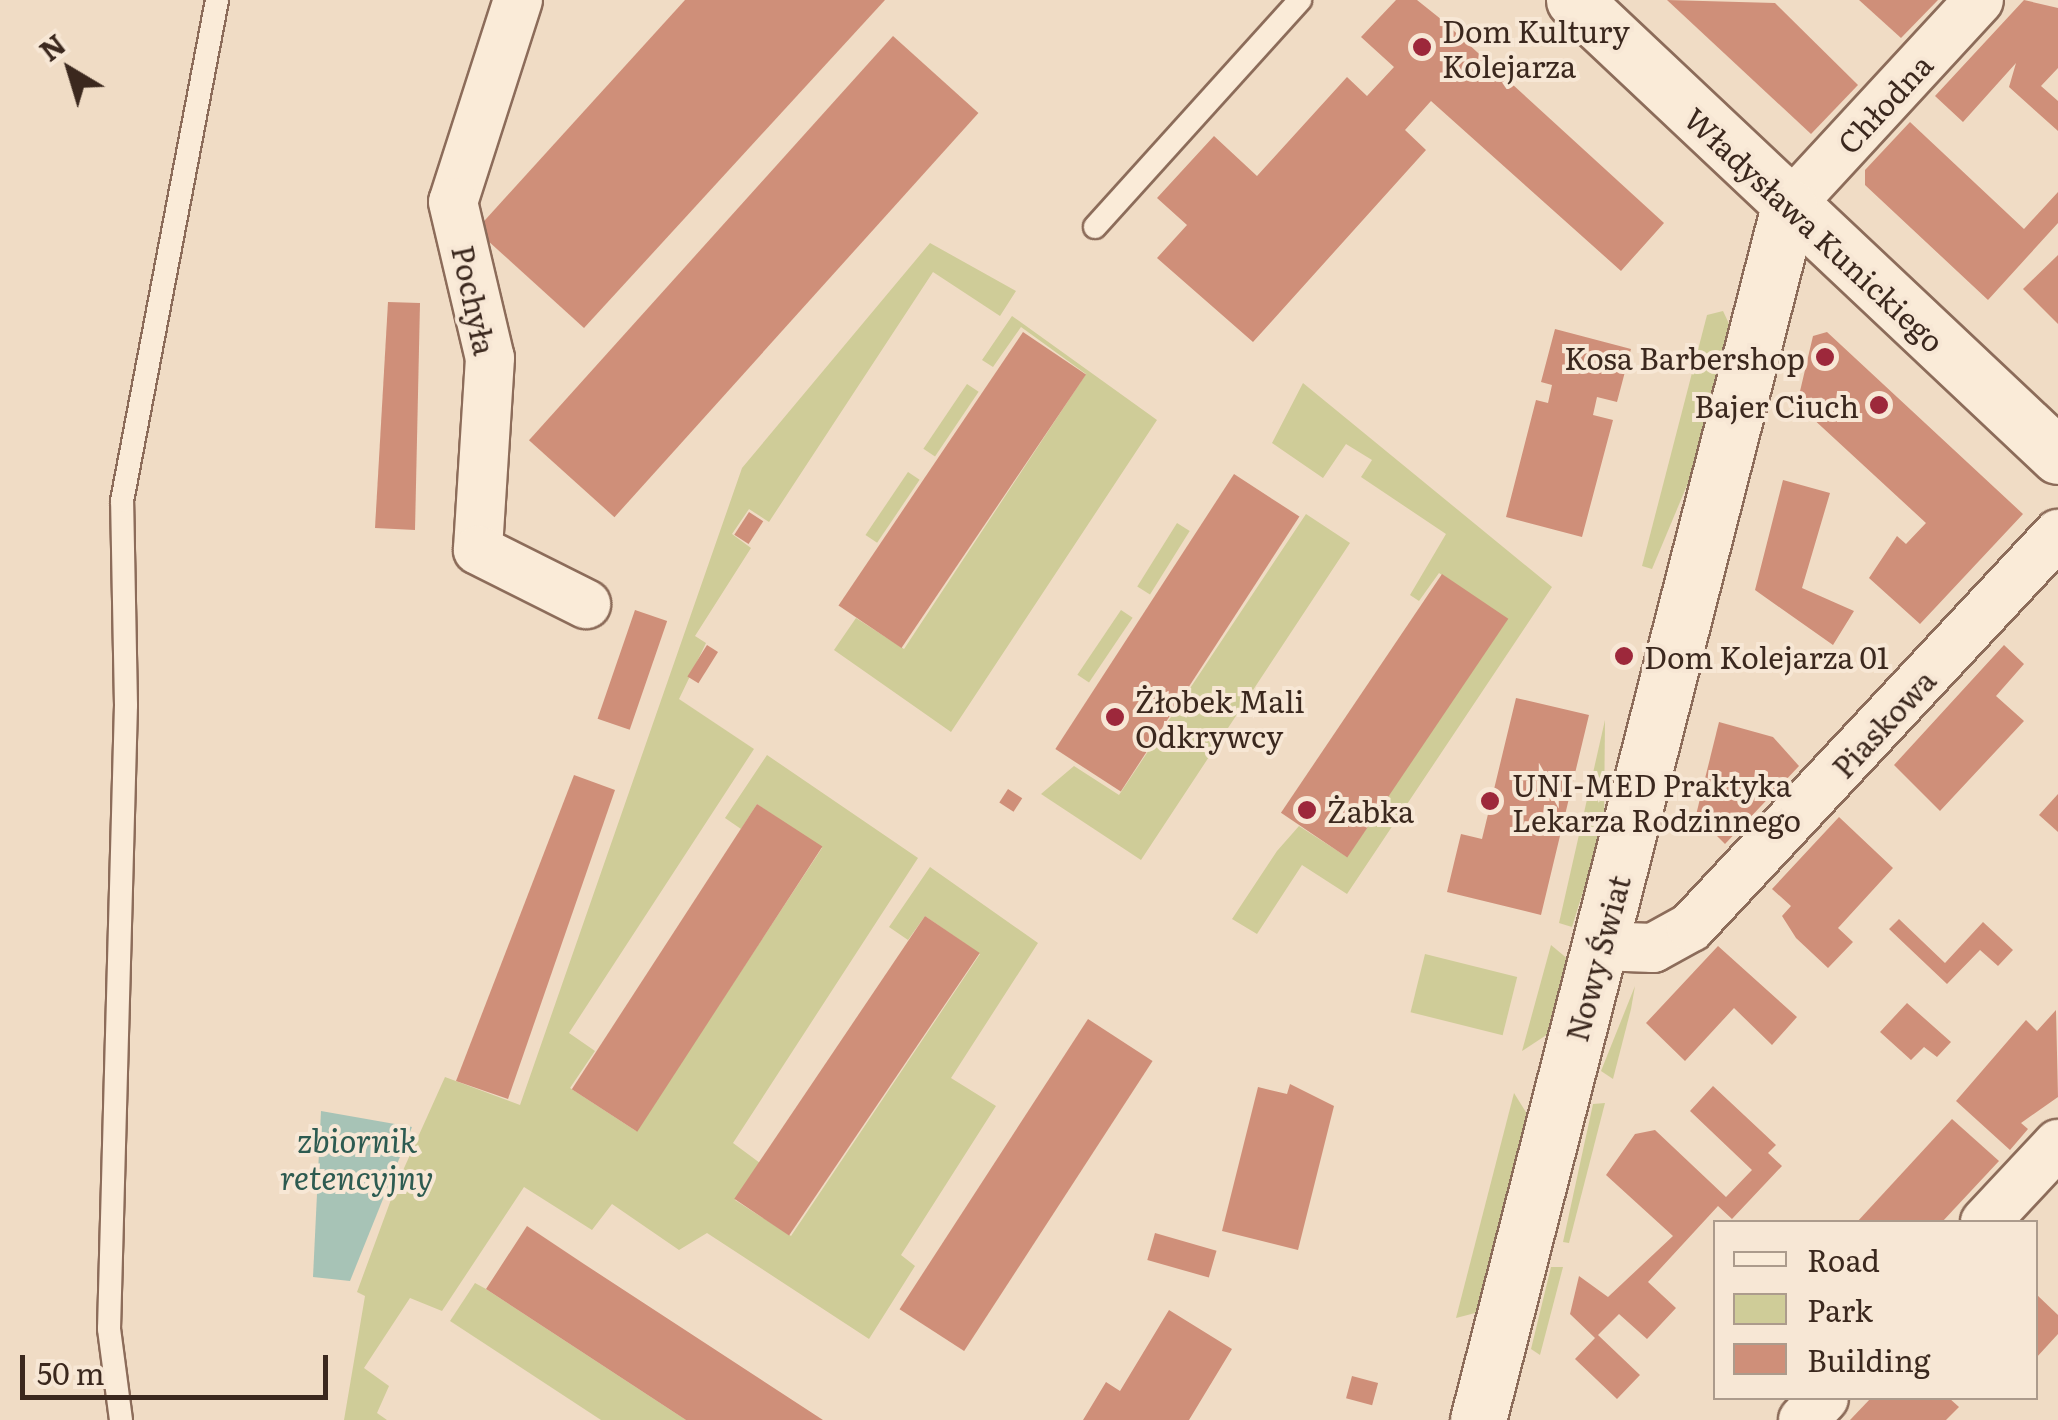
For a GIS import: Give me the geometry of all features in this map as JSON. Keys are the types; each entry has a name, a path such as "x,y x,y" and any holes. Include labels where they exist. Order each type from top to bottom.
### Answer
{"street":[{"name":"Pochyła","path":"518,0 453,202 490,358 478,550 586,604"},
{"name":"Władysława Kunickiego","path":"1574,0 2058,456"},
{"name":"Chłodna","path":"1790,206 1979,0"},
{"name":"Nowy Świat","path":"1478,1420 1790,206"},
{"name":"Piaskowa","path":"1599,946 1653,948 1691,927 2058,534"},
{"path":"1988,1220 2058,1144"},
{"path":"1803,1420 1822,1400"}],"lane":[{"path":"121,1420 110,1310 126,705 122,501 217,0"},
{"path":"1095,227 1300,0"}],"green space":[{"path":"930,243 1016,291 1000,316 933,272 769,522 749,509 732,534 751,548 695,636 706,643 679,699 754,749 569,1033 595,1051 570,1088 636,1131 822,848 757,804 741,829 725,818 767,755 918,858 733,1143 760,1163 735,1200 791,1236 980,954 925,916 908,940 889,927 930,867 1038,943 951,1078 996,1106 901,1255 915,1266 869,1339 707,1233 679,1250 612,1204 592,1230 524,1187 442,1311 410,1298 364,1368 389,1386 377,1413 387,1420 344,1420 365,1296 357,1292 396,1186 445,1077 520,1105 742,468"},
{"path":"1723,311 1731,328 1693,471 1652,569 1642,566 1707,315"},
{"path":"1012,316 1157,420 951,732 834,650 856,618 904,649 1086,374 1021,327 993,367 982,360"},
{"path":"1303,383 1552,587 1347,894 1302,865 1257,934 1232,919 1277,851 1299,826 1347,857 1507,619 1439,573 1419,601 1410,595 1446,534 1361,477 1372,460 1346,444 1323,478 1272,443"},
{"path":"967,384 979,392 935,456 923,449"},
{"path":"908,472 920,480 877,543 866,535"},
{"path":"1306,514 1350,543 1141,860 1041,794 1074,766 1119,795"},
{"path":"1177,523 1190,531 1150,595 1137,587"},
{"path":"1121,610 1133,618 1089,682 1077,675"},
{"path":"1605,720 1604,824 1572,927 1559,923"},
{"path":"1551,945 1569,960 1551,1032 1522,1051"},
{"path":"1425,954 1517,977 1503,1035 1410,1012"},
{"path":"1635,986 1631,1009 1613,1079 1601,1071"},
{"path":"1514,1093 1529,1117 1479,1312 1456,1318"},
{"path":"1605,1103 1569,1243 1563,1242 1593,1104"},
{"path":"1551,1267 1563,1267 1540,1355 1531,1349"},
{"path":"475,1283 686,1420 601,1420 450,1321"}],"water":[{"name":"zbiornik retencyjny","path":"321,1111 412,1127 350,1281 313,1277"}],"building":[{"path":"685,0 885,0 584,328 476,230"},
{"path":"1396,0 1417,0 1442,20 1664,223 1621,271 1431,101 1405,130 1426,150 1253,342 1157,258 1187,225 1157,198 1214,136 1257,176 1347,77 1367,96 1394,67 1361,37"},
{"path":"1667,0 1775,3 1858,85 1811,134"},
{"path":"1859,0 1938,0 1901,38"},
{"path":"2024,0 2058,8 2058,68 2041,86 2058,101 2058,131 2009,87 2016,63 1963,122 1935,96"},
{"path":"893,36 978,113 614,517 529,440"},
{"path":"1910,122 2024,229 2058,192 2058,223 1988,300 1865,185 1865,170"},
{"path":"2058,255 2058,324 2023,289"},
{"path":"388,302 420,303 415,530 375,528"},
{"path":"1555,329 1631,349 1617,402 1597,397 1593,415 1613,420 1582,537 1506,517 1536,400 1548,403 1552,385 1541,382"},
{"path":"1023,332 1086,374 901,648 838,606"},
{"path":"1827,332 2023,514 1920,624 1869,578 1897,536 1906,544 1926,523 1797,404 1813,336"},
{"path":"1234,474 1299,516 1121,792 1055,749"},
{"path":"1783,480 1830,493 1802,588 1854,611 1833,645 1755,590"},
{"path":"749,512 763,521 749,544 734,535"},
{"path":"1442,574 1508,619 1347,857 1281,813"},
{"path":"635,610 667,621 630,730 598,719"},
{"path":"707,645 718,652 698,683 687,676"},
{"path":"2004,645 2024,664 1996,696 2024,721 1940,811 1894,765"},
{"name":"UNI-MED Praktyka Lekarza Rodzinnego","path":"1516,698 1589,715 1541,915 1447,892 1461,834 1482,839"},
{"path":"1719,722 1773,737 1799,766 1725,844 1696,815"},
{"path":"574,775 615,790 508,1099 456,1081"},
{"path":"1008,789 1022,798 1014,812 999,802"},
{"path":"2058,794 2058,832 2039,815"},
{"path":"757,804 822,846 637,1132 572,1089"},
{"path":"1839,817 1893,868 1838,928 1853,942 1828,968 1796,938 1782,916 1791,906 1772,889"},
{"path":"925,916 980,953 789,1236 734,1199"},
{"path":"1899,919 1945,963 1983,922 2013,950 1998,966 1980,950 1947,984 1889,929"},
{"path":"1718,946 1797,1017 1772,1045 1734,1008 1685,1061 1646,1023"},
{"path":"1907,1003 1951,1042 1937,1057 1924,1047 1911,1060 1880,1032"},
{"path":"2056,1010 2058,1097 2021,1123 2028,1129 2010,1150 1956,1101 2026,1020 2037,1031"},
{"path":"1088,1019 1153,1061 964,1351 900,1309"},
{"path":"1290,1084 1334,1106 1298,1250 1222,1231 1258,1087 1287,1094"},
{"path":"1713,1086 1776,1145 1768,1153 1782,1166 1732,1219 1718,1206 1648,1282 1676,1308 1647,1339 1619,1314 1598,1335 1640,1375 1617,1399 1575,1359 1595,1338 1570,1314 1579,1276 1608,1297 1673,1236 1606,1175 1635,1134 1655,1130 1726,1197 1752,1170 1690,1111"},
{"path":"1952,1119 1999,1161 1944,1220 1859,1220"},
{"path":"527,1226 823,1420 686,1420 486,1289"},
{"path":"1155,1233 1217,1251 1209,1278 1147,1260"},
{"path":"2038,1296 2058,1315 2058,1334 2038,1356"},
{"path":"1169,1310 1232,1349 1189,1420 1083,1420 1106,1382 1120,1391"},
{"path":"1352,1376 1378,1383 1372,1405 1346,1398"},
{"path":"1869,1400 1951,1400 1959,1407 1946,1420 1850,1420"}],"place":[{"name":"Dom Kultury Kolejarza","path":"1422,47"},
{"name":"Kosa Barbershop","path":"1825,357"},
{"name":"Bajer Ciuch","path":"1879,405"},
{"name":"Dom Kolejarza 01","path":"1624,656"},
{"name":"Żłobek Mali Odkrywcy","path":"1115,717"},
{"name":"UNI-MED Praktyka Lekarza Rodzinnego","path":"1490,801"},
{"name":"Żabka","path":"1307,810"}]}
